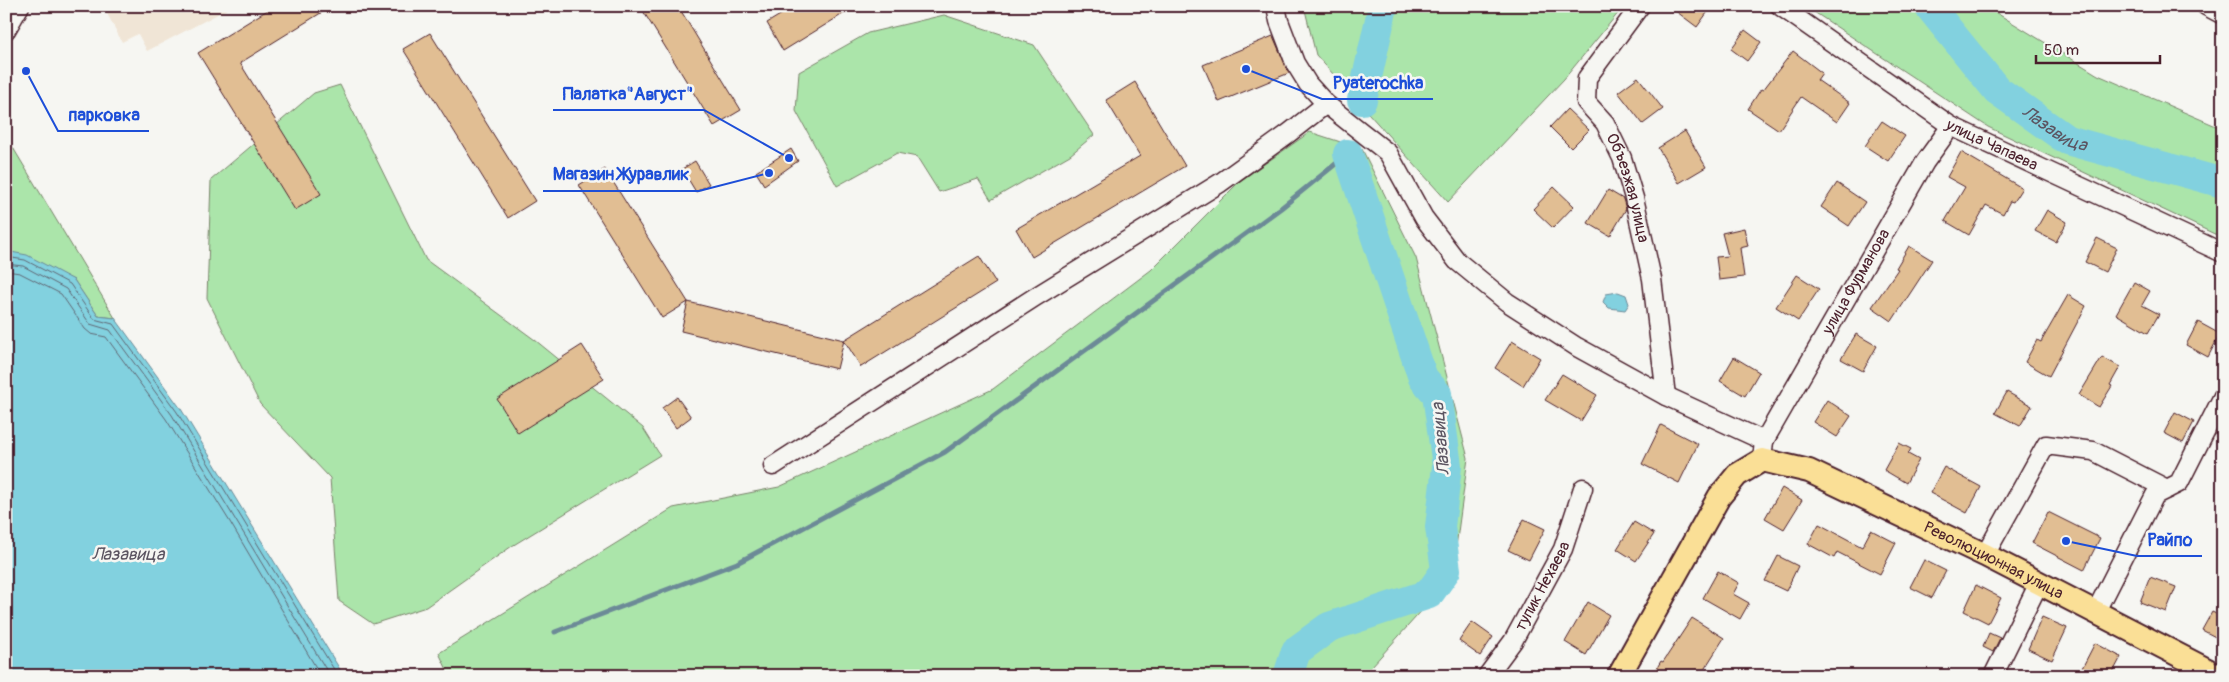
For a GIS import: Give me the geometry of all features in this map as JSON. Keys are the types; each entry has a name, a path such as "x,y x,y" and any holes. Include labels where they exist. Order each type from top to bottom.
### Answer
{"main road":[{"name":"Революционная улица","path":"1763,450 1985,555 2219,676"},
{"name":"улица Фурманова","path":"1619,676 1719,497 1737,475 1763,450"}],"street":[{"path":"6,30 20,6"},
{"path":"1276,6 1279,21 1295,63 1308,84 1326,104 1388,153 1424,218 1457,260 1507,302 1578,347 1763,450"},
{"name":"Объезжая улица","path":"1640,6 1587,78 1586,102 1605,123 1622,158 1634,198 1652,279 1666,396"},
{"name":"улица Чапаева","path":"1780,6 1951,126 2223,253"},
{"path":"2206,6 2223,15"},
{"path":"773,466 1035,297 1220,182 1326,104"},
{"name":"улица Фурманова","path":"1763,450 1925,162 1951,126"},
{"path":"2096,611 2155,495 2179,483 2223,396"},
{"path":"1985,555 2046,445 2093,451 2167,489"},
{"name":"тупик Нехаева","path":"1488,676 1513,642 1563,549 1583,488"},
{"path":"1993,676 2038,583"}],"shaded area":[{"path":"103,6 233,6 147,51 138,34 122,42"}],"green space":[{"path":"1304,6 1624,6 1564,79 1448,202 1316,55"},
{"path":"1805,6 1985,6 2098,75 2223,129 2223,238 1988,127"},
{"path":"944,15 1034,45 1094,135 1070,155 991,200 978,179 939,192 917,157 897,153 837,186 796,111 799,72 868,33"},
{"path":"340,85 426,260 535,340 643,428 660,455 512,546 426,607 373,624 339,601 330,478 260,404 207,298 211,180 314,93"},
{"path":"1310,132 1362,149 1416,258 1468,458 1452,577 1363,676 450,676 439,653 673,508 779,487 993,389 1151,270 1240,181"},
{"path":"6,136 115,318 98,316 74,280 11,252 6,253"}],"water":[{"name":"Лазавица","path":"6,253 27,255 74,280 98,316 115,318 181,409 344,676 6,676"},
{"path":"1618,292 1626,295 1629,304 1625,310 1609,308 1603,302 1606,294"}],"building":[{"path":"274,6 332,6 240,63 321,194 295,210 198,53"},
{"path":"640,6 678,6 741,110 714,126"},
{"path":"795,6 856,6 783,51 767,23"},
{"path":"1669,6 1712,6 1697,27"},
{"path":"1745,30 1761,42 1747,61 1731,49"},
{"path":"430,33 535,201 508,218 403,49"},
{"path":"1273,36 1289,73 1219,102 1203,65"},
{"path":"1793,51 1822,73 1817,80 1850,103 1837,122 1801,97 1779,130 1748,109 1761,89 1763,90"},
{"path":"1638,77 1663,109 1643,124 1618,92"},
{"path":"1135,82 1185,166 1032,257 1016,229 1140,156 1106,100"},
{"path":"1567,109 1589,130 1571,148 1550,127"},
{"path":"1882,121 1905,136 1888,161 1865,146"},
{"path":"1685,131 1706,167 1679,183 1658,148"},
{"path":"791,149 798,161 764,185 756,172"},
{"path":"1961,152 2022,188 2013,202 2010,201 2003,214 1986,205 1969,235 1945,221 1965,187 1947,177"},
{"path":"695,161 709,184 696,192 682,169"},
{"path":"605,169 688,302 662,318 579,185"},
{"path":"1837,183 1865,202 1849,226 1821,207"},
{"path":"1554,187 1574,206 1553,228 1533,209"},
{"path":"1608,190 1623,199 1626,209 1610,236 1588,223"},
{"path":"2047,210 2067,222 2056,242 2035,231"},
{"path":"1744,228 1748,246 1740,248 1744,277 1719,280 1716,257 1728,256 1722,233"},
{"path":"2097,238 2117,248 2105,272 2085,262"},
{"path":"1909,246 1932,260 1892,321 1872,307 1898,269 1896,268"},
{"path":"979,256 996,283 861,367 844,340"},
{"path":"1797,275 1819,289 1798,321 1776,307"},
{"path":"2134,282 2150,291 2142,305 2159,314 2148,333 2116,314"},
{"path":"2068,295 2086,306 2049,376 2025,362 2037,340 2041,342"},
{"path":"688,302 844,340 837,369 681,331"},
{"path":"2198,322 2220,334 2208,357 2186,345"},
{"path":"1856,334 1877,346 1863,371 1841,359"},
{"path":"1512,341 1540,358 1523,386 1495,368"},
{"path":"582,345 604,379 518,433 497,399"},
{"path":"1734,357 1759,372 1745,396 1720,381"},
{"path":"2102,357 2120,367 2110,385 2112,386 2099,407 2079,395"},
{"path":"1562,374 1597,395 1581,421 1545,400"},
{"path":"2007,392 2032,406 2020,426 1995,413"},
{"path":"677,397 691,417 676,428 662,408"},
{"path":"1827,400 1851,416 1837,437 1813,422"},
{"path":"2175,412 2194,422 2183,443 2164,433"},
{"path":"1661,425 1698,444 1679,483 1642,464"},
{"path":"1899,443 1911,449 1908,454 1919,460 1906,483 1884,470"},
{"path":"1944,467 1981,487 1967,513 1930,493"},
{"path":"1782,488 1802,500 1784,529 1765,518"},
{"path":"2048,512 2100,538 2084,570 2032,543"},
{"path":"1524,519 1545,529 1529,560 1508,550"},
{"path":"1634,522 1654,534 1636,561 1617,549"},
{"path":"1819,524 1862,547 1871,530 1896,543 1880,574 1837,552 1834,558 1808,544"},
{"path":"1778,556 1798,566 1786,591 1765,581"},
{"path":"1924,560 1946,571 1932,598 1910,587"},
{"path":"1718,571 1739,583 1733,594 1749,603 1740,619 1703,598"},
{"path":"2150,577 2176,587 2166,612 2140,602"},
{"path":"1976,585 2001,598 1988,623 1964,611"},
{"path":"1588,602 1609,615 1586,655 1565,642"},
{"path":"2212,612 2223,617 2223,641 2202,630"},
{"path":"2042,617 2067,628 2052,660 2028,649"},
{"path":"1692,618 1724,638 1700,676 1652,676 1661,661 1663,662"},
{"path":"1472,622 1493,637 1480,656 1459,641"},
{"path":"1989,633 2000,638 1993,652 1983,647"},
{"path":"2095,643 2121,657 2111,676 2087,676 2080,672"}],"waterway":[{"name":"Лазавица","path":"1362,100 1383,6"},
{"name":"Лазавица","path":"1929,6 1997,90 2067,140 2223,183"},
{"path":"555,632 737,563 945,452 1281,208 1348,154"},
{"name":"Лазавица","path":"1288,676 1296,651 1329,627 1429,594 1446,570 1440,527 1447,466 1437,394 1423,378 1348,154"}],"place":[{"name":"Pyaterochka","path":"1246,69"},
{"name":"парковка","path":"26,71"},
{"name":"Палатка\"Август\"","path":"789,158"},
{"name":"Магазин Журавлик","path":"769,173"},
{"name":"Райпо","path":"2066,541"}]}
